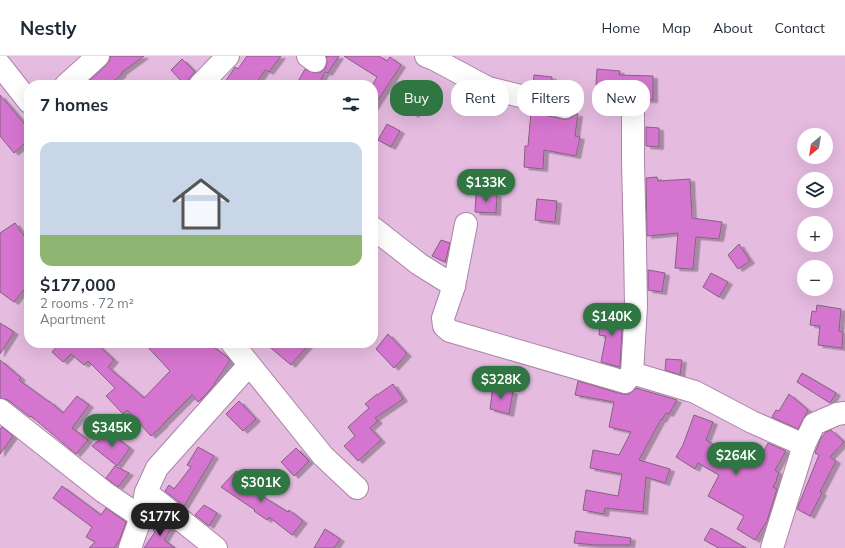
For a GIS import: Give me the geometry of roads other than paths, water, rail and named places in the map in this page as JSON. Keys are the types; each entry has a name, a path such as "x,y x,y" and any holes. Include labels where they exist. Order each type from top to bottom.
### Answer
{"street":[{"path":"72,80 98,56"},
{"path":"205,80 228,56"},
{"path":"426,56 488,88 517,95"},
{"path":"0,65 24,96"},
{"path":"466,224 454,286 444,318 444,326 450,331 625,382 632,373 636,306 632,116"},
{"path":"378,232 419,264 454,286"},
{"path":"236,348 323,456 358,488"},
{"path":"130,548 141,516 146,492 157,468 249,365"},
{"path":"632,373 695,392 752,422 804,445"},
{"path":"0,410 104,492 141,516"},
{"path":"772,548 804,445 814,424 837,414 845,413"},
{"path":"146,492 216,548"}]}
